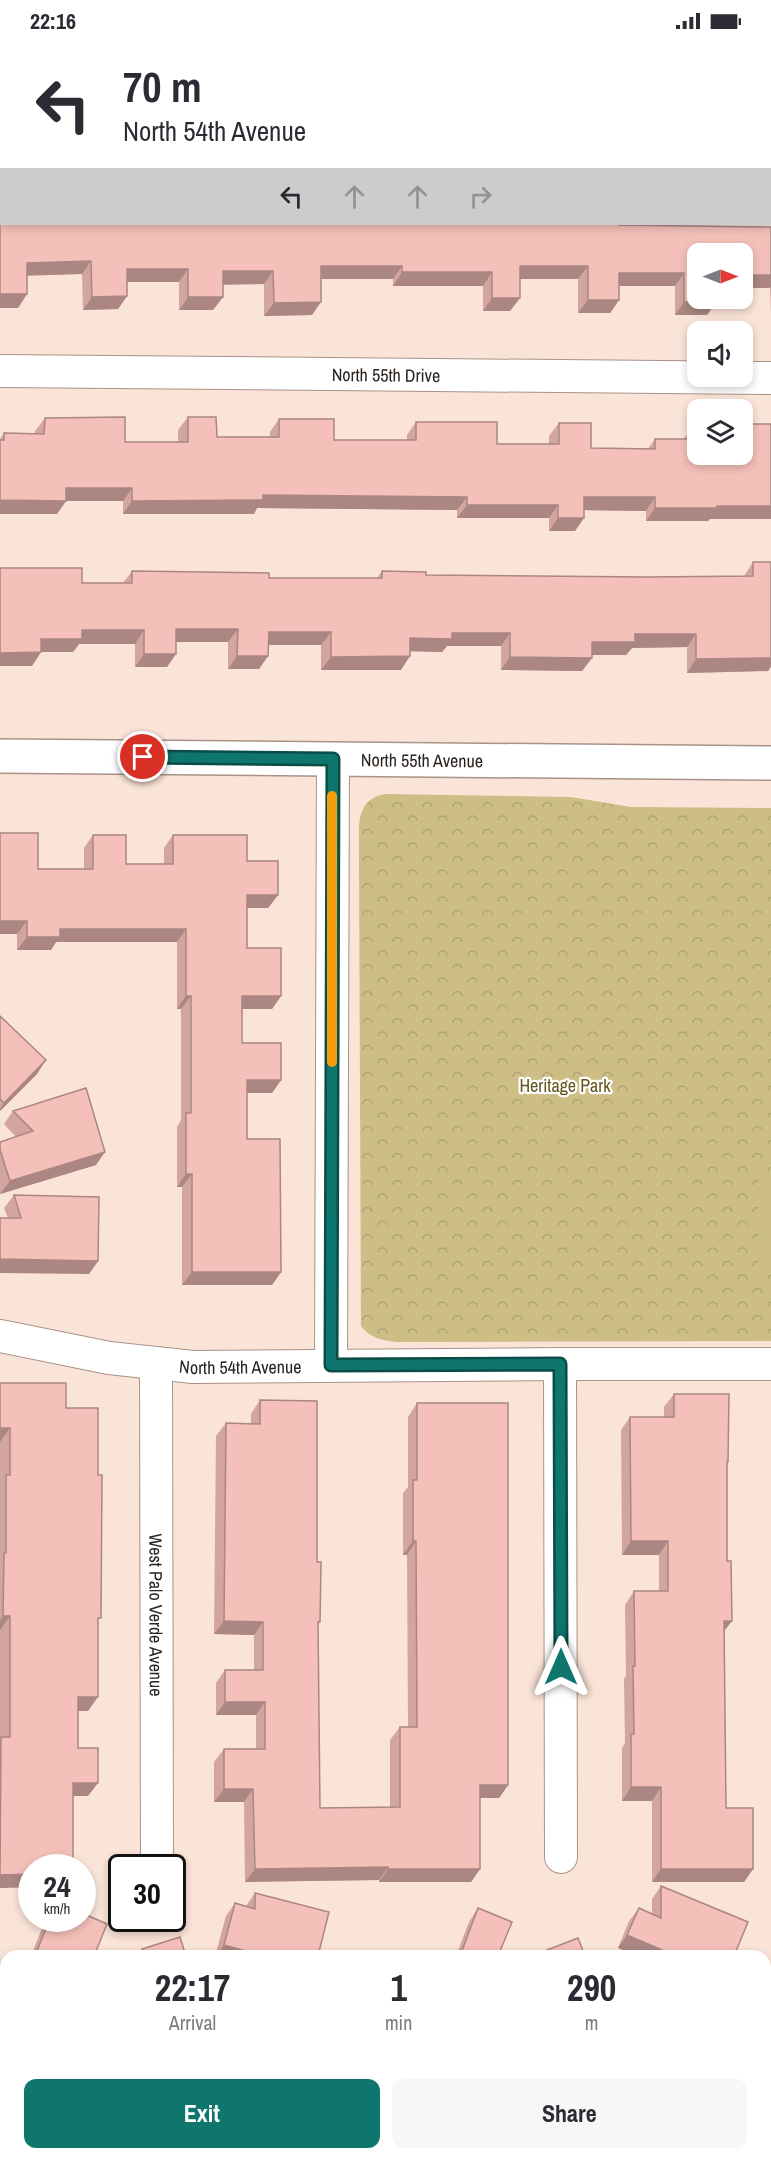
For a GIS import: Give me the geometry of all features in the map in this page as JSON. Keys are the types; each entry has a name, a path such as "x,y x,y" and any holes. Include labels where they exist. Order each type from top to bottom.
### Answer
{"street":[{"name":"North 55th Drive","path":"0,371 771,378"},
{"name":"North 55th Avenue","path":"0,756 771,763"},
{"path":"331,1365 333,759"},
{"name":"North 54th Avenue","path":"0,1336 109,1358 193,1367 771,1364"},
{"name":"West Palo Verde Avenue","path":"156,1363 157,1854"},
{"path":"560,1364 561,1857"}],"green space":[{"name":"Heritage Park","path":"386,794 571,797 631,807 771,808 771,1341 396,1342 376,1338 361,1326 359,828 360,818 368,802"},
{"path":"759,1180 771,1180 771,1268 758,1268"}],"building":[{"path":"0,225 771,227 771,275 753,275 753,243 687,243 687,302 684,302 684,273 619,273 619,300 588,300 588,266 520,266 520,298 492,298 492,272 402,272 402,266 321,266 321,302 274,303 273,271 223,271 223,297 188,297 188,269 127,269 127,296 92,297 91,261 27,263 27,294 0,294"},
{"path":"125,417 125,442 188,442 188,417 216,417 217,437 279,437 279,419 334,419 334,440 416,440 416,422 497,422 497,444 559,444 559,423 591,423 591,448 655,449 655,439 687,439 687,465 753,465 753,424 771,424 771,506 655,508 655,497 584,497 584,518 558,518 558,505 467,505 467,497 263,495 263,500 132,501 132,488 66,488 66,501 0,500 0,440 4,440 4,433 44,434 45,418"},
{"path":"753,562 771,562 771,658 696,659 696,634 635,634 635,642 592,642 592,658 510,657 510,633 452,633 452,639 410,638 410,656 331,657 331,632 269,632 268,656 237,656 238,629 176,629 176,654 144,654 144,630 82,630 82,639 41,639 41,652 0,653 0,568 82,568 82,583 132,583 132,571 269,573 269,578 382,578 382,571 426,572 426,575 753,576"},
{"path":"0,833 38,833 38,869 93,869 93,835 126,835 126,864 173,864 173,835 247,835 247,861 278,861 278,895 247,895 247,948 281,948 281,996 242,996 242,1043 281,1043 281,1080 247,1080 247,1139 280,1139 281,1272 192,1272 192,1174 186,1174 186,1113 191,1113 191,996 186,996 186,929 60,929 60,937 27,937 27,921 0,921"},
{"path":"0,1016 46,1060 4,1103 0,1099"},
{"path":"86,1088 105,1152 10,1181 0,1150 0,1142 33,1131 13,1111"},
{"path":"14,1195 99,1197 98,1261 0,1259 0,1218 21,1218"},
{"path":"0,1383 66,1383 66,1408 98,1408 98,1475 102,1475 98,1697 78,1697 78,1748 98,1748 98,1783 73,1783 73,1854 18,1854 18,1874 0,1875 1,1737 10,1737 10,1616 3,1616 6,1475 10,1475 10,1428 0,1428"},
{"path":"674,1394 729,1394 727,1561 731,1561 732,1621 724,1621 726,1808 753,1808 753,1869 661,1869 661,1787 631,1787 631,1734 634,1734 634,1591 668,1591 668,1541 631,1541 630,1417 674,1417"},
{"path":"260,1400 317,1401 317,1562 321,1562 320,1622 318,1622 320,1808 400,1807 400,1727 417,1727 416,1541 413,1541 413,1480 417,1480 417,1403 508,1403 508,1785 480,1785 480,1869 388,1869 388,1867 255,1869 253,1789 224,1789 224,1749 265,1749 265,1702 225,1702 225,1670 263,1670 263,1622 224,1621 226,1423 260,1424"},
{"path":"661,1886 748,1922 736,1950 662,1950 627,1935 639,1908 661,1918"},
{"path":"255,1893 329,1912 320,1950 242,1950 224,1945 235,1903 255,1909"},
{"path":"478,1908 512,1922 500,1950 462,1950"},
{"path":"96,1919 107,1924 96,1950 37,1950 44,1932 96,1932"},
{"path":"180,1937 184,1950 142,1950"},
{"path":"578,1938 583,1950 547,1950"}],"slow traffic":[{"path":"332,796 332,1062"}],"route":[{"path":"143,757 333,759 331,1365 560,1364 561,1667"}]}
